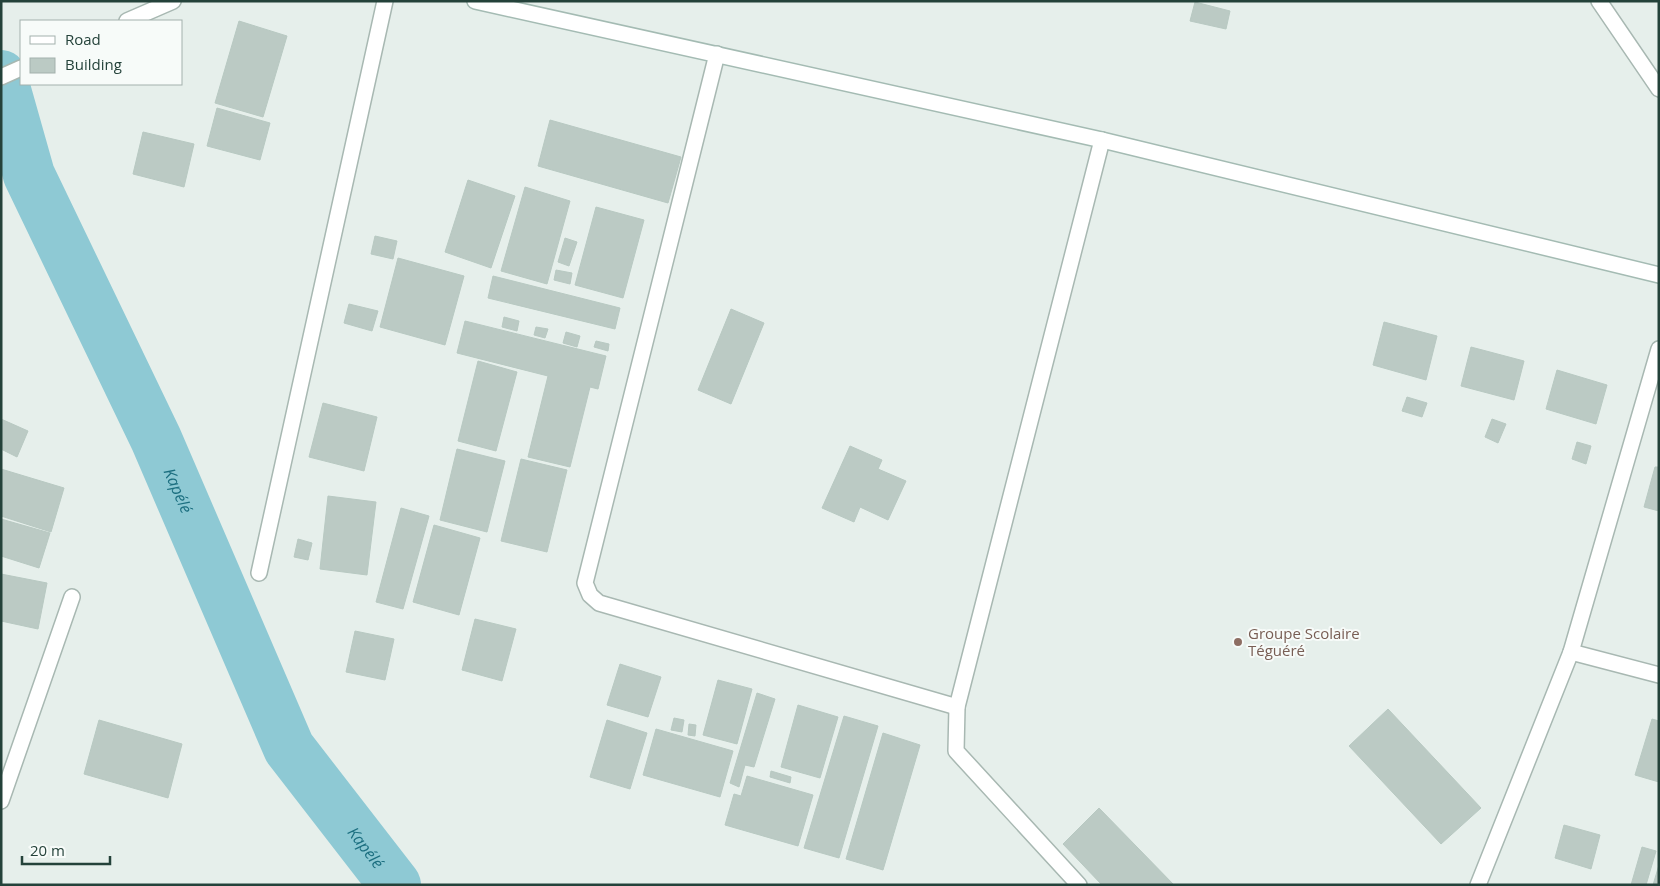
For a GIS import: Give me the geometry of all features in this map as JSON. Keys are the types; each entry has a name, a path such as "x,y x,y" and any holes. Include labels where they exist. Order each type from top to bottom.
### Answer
{"street":[{"path":"130,20 173,1"},
{"path":"259,573 385,1"},
{"path":"475,1 1102,140 1659,275"},
{"path":"1599,1 1659,89"},
{"path":"718,54 585,583 590,595 599,604 957,707"},
{"path":"1,77 20,68"},
{"path":"1079,885 956,751 957,707 1102,140"},
{"path":"1478,885 1571,652 1659,349"},
{"path":"1,801 72,597"},
{"path":"1571,652 1659,675"}],"building":[{"path":"1195,2 1230,11 1226,29 1190,21"},
{"path":"239,21 287,36 263,117 215,103"},
{"path":"217,108 270,123 260,160 207,146"},
{"path":"550,120 681,157 668,203 538,166"},
{"path":"143,132 194,144 184,187 133,174"},
{"path":"468,180 515,196 491,268 445,252"},
{"path":"525,187 570,201 547,284 501,271"},
{"path":"596,207 644,220 623,298 575,285"},
{"path":"375,236 397,241 393,259 371,254"},
{"path":"565,238 577,242 569,266 558,262"},
{"path":"398,258 464,276 445,345 380,327"},
{"path":"556,270 572,273 570,284 554,280"},
{"path":"493,276 620,308 615,329 488,298"},
{"path":"349,304 378,311 372,331 344,323"},
{"path":"731,309 764,323 731,404 698,390"},
{"path":"504,317 519,321 517,331 502,327"},
{"path":"465,321 606,356 598,389 590,387 570,467 528,457 548,376 457,353"},
{"path":"1384,322 1437,336 1426,380 1373,365"},
{"path":"536,327 548,329 545,338 534,335"},
{"path":"566,332 580,336 577,347 563,343"},
{"path":"596,341 609,344 608,351 594,347"},
{"path":"1471,347 1524,361 1514,400 1461,386"},
{"path":"478,361 517,372 496,451 458,441"},
{"path":"1557,370 1607,385 1596,424 1546,409"},
{"path":"1407,397 1427,403 1422,417 1402,411"},
{"path":"323,403 377,417 364,471 309,457"},
{"path":"1,419 28,431 17,457 1,449"},
{"path":"1492,419 1506,424 1498,443 1485,437"},
{"path":"1577,442 1591,446 1586,464 1572,459"},
{"path":"850,446 882,460 878,469 906,481 888,520 860,507 854,522 822,508"},
{"path":"457,449 505,461 487,532 440,520"},
{"path":"521,459 567,470 547,552 501,541"},
{"path":"1655,467 1659,467 1659,511 1644,507"},
{"path":"1,469 64,488 51,532 1,516"},
{"path":"328,496 376,502 367,575 320,569"},
{"path":"401,508 429,516 403,609 376,602"},
{"path":"1,519 50,533 39,568 1,556"},
{"path":"434,525 480,538 459,615 413,602"},
{"path":"298,539 312,543 308,560 294,557"},
{"path":"1,574 47,583 38,629 1,621"},
{"path":"475,619 516,629 502,681 462,670"},
{"path":"355,631 394,639 385,680 346,672"},
{"path":"620,664 661,677 648,717 607,705"},
{"path":"718,680 752,689 737,744 703,735"},
{"path":"757,693 775,699 754,767 745,765 739,787 730,783"},
{"path":"798,705 838,717 820,778 781,767"},
{"path":"1388,709 1481,808 1441,844 1349,746"},
{"path":"844,716 878,726 839,858 804,848"},
{"path":"674,718 684,720 682,732 671,730"},
{"path":"1652,719 1659,721 1659,782 1635,775"},
{"path":"99,720 182,744 168,798 84,774"},
{"path":"607,720 647,733 630,789 590,777"},
{"path":"689,724 696,725 695,736 688,735"},
{"path":"656,729 733,751 720,797 643,775"},
{"path":"883,733 920,745 883,870 846,859"},
{"path":"771,771 791,777 790,783 770,777"},
{"path":"747,776 813,795 798,846 725,825 734,794 741,796"},
{"path":"1099,808 1174,885 1102,885 1063,844"},
{"path":"1564,825 1600,835 1591,869 1555,858"},
{"path":"1642,847 1656,851 1646,885 1631,885"},
{"path":"1659,865 1659,885 1653,885"}],"waterway":[{"name":"Kapélé","path":"1,76 29,175 156,439 289,748 395,885"}],"place":[{"name":"Groupe Scolaire Téguéré","path":"1238,642"}]}
